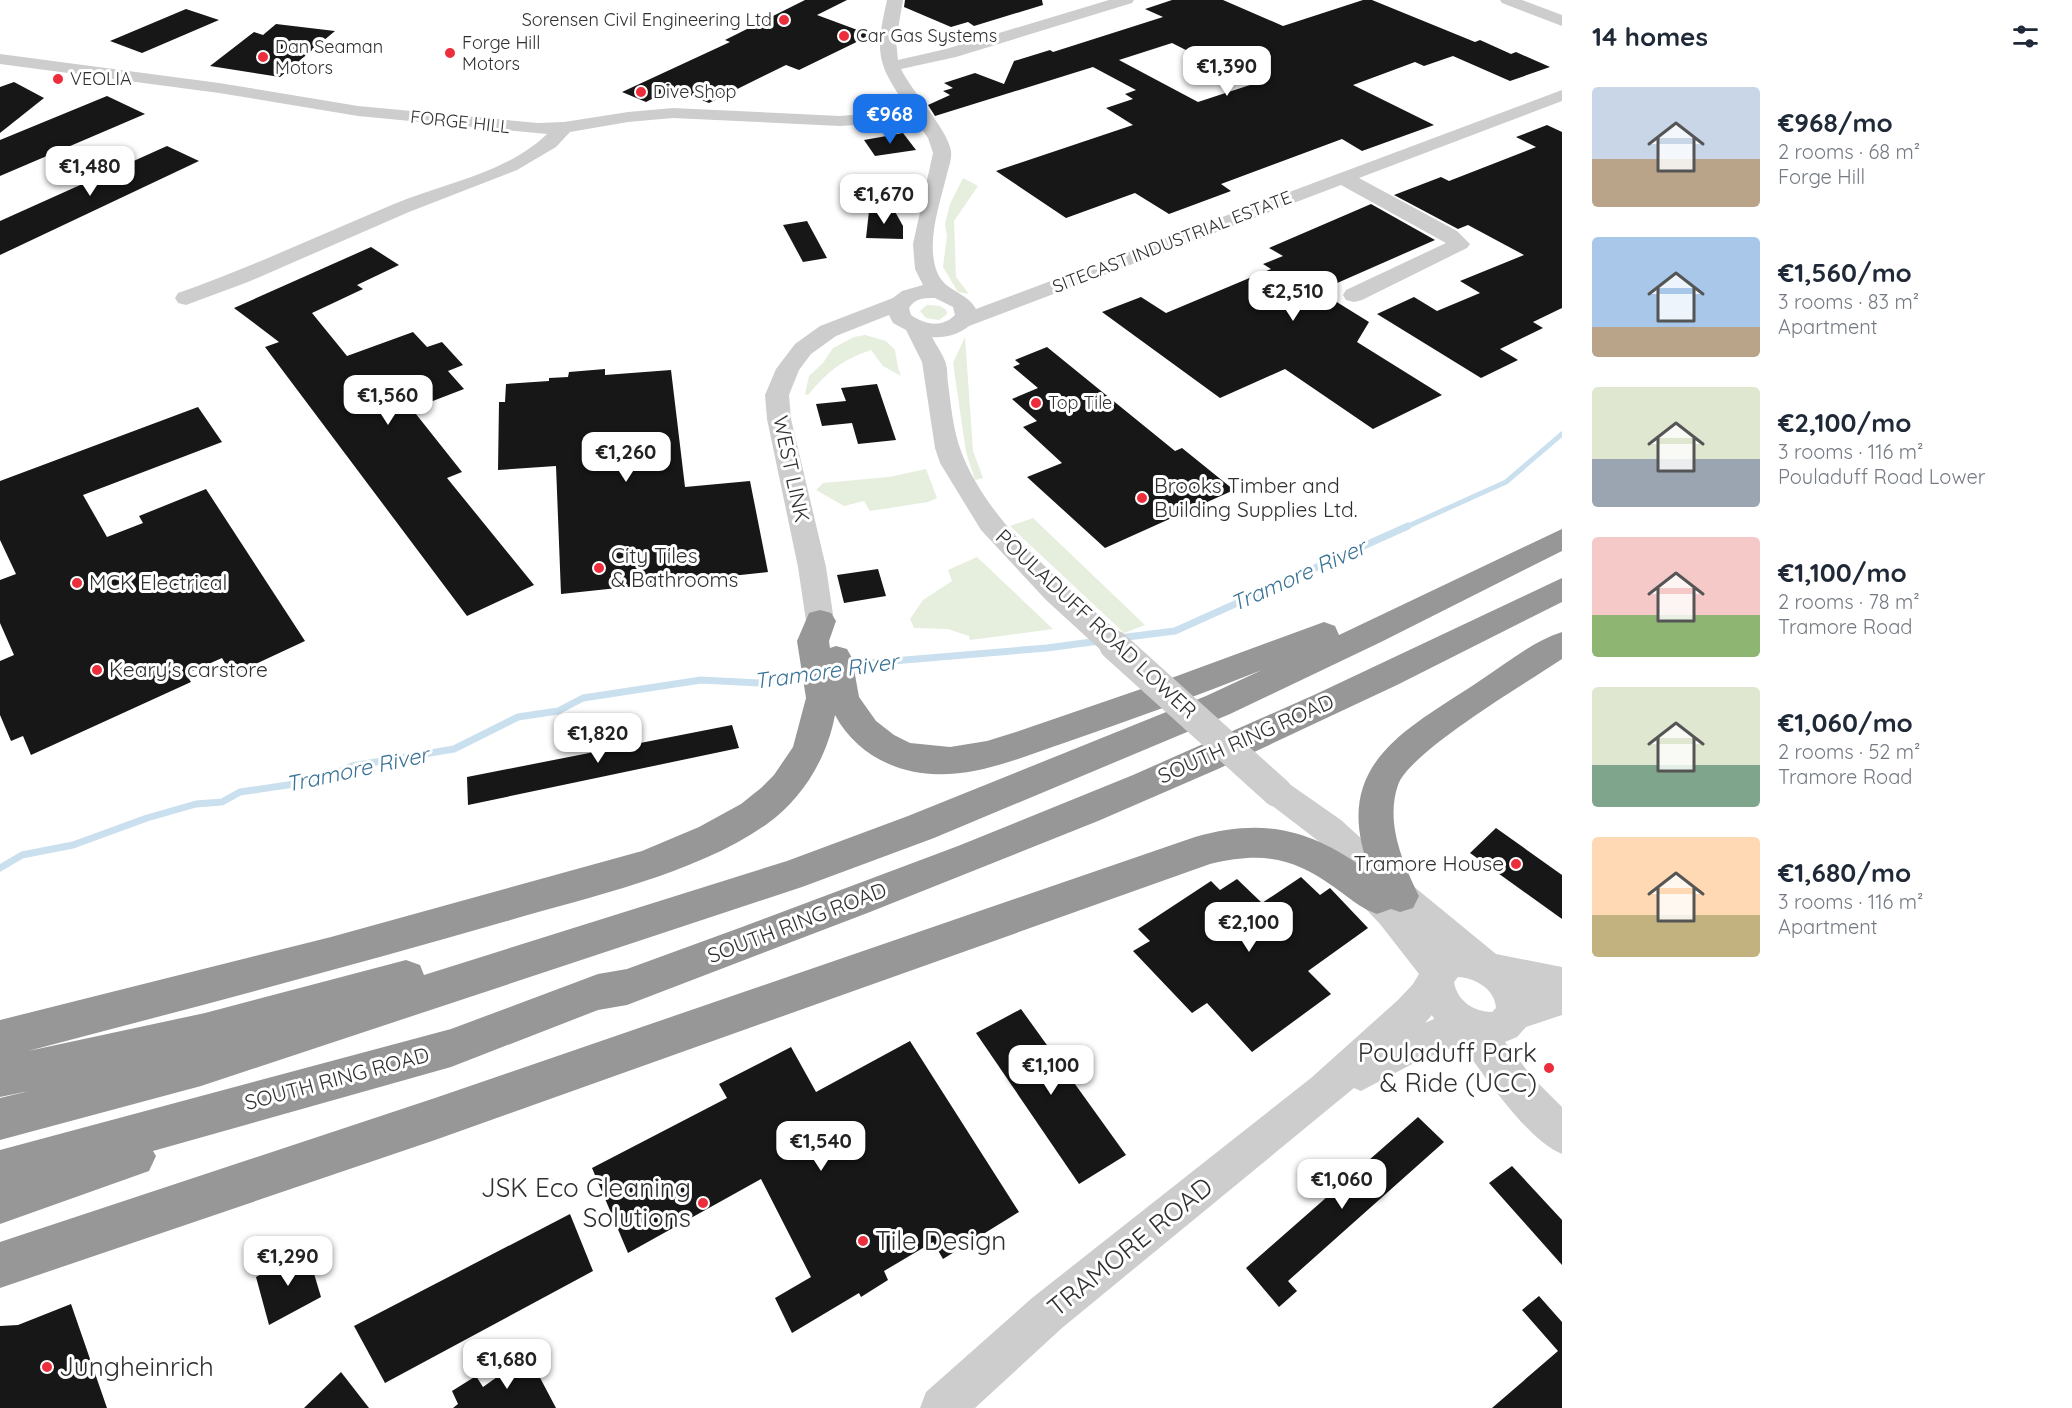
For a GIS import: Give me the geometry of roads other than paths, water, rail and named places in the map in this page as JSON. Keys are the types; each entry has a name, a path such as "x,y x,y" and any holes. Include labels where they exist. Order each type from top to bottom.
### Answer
{"highway":[{"name":"SOUTH RING ROAD","path":"0,1119 201,1066 789,876 993,798 1218,705 1370,634 1562,539"},
{"path":"820,621 832,639 845,702 861,727 884,747 893,751 912,758 946,762 981,756 1108,715 1515,562"},
{"name":"SOUTH RING ROAD","path":"0,1172 451,1048 598,992 627,987 870,896 1084,811 1297,716 1562,589"},
{"path":"0,1039 332,954 647,865 712,838 754,814 773,798 786,785 807,754 814,738 822,698 813,641 820,621"},
{"path":"1389,897 1377,825 1381,788 1389,768 1421,738 1562,644"},
{"path":"0,1265 343,1151 1090,889 1215,848 1240,843 1263,842 1303,849 1319,855 1389,897"},
{"path":"0,1077 205,1032 789,876"},
{"path":"0,1098 467,981"},
{"path":"0,1202 451,1048"}],"street":[{"path":"895,0 888,27 887,51 890,67 937,138 942,154 925,238 925,268 908,312"},
{"path":"890,67 950,53 1126,0"},
{"path":"1508,0 1562,21"},
{"name":"FORGE HILL","path":"0,59 219,88 358,111 538,129 564,128 628,117 673,113 840,121 922,115"},
{"name":"SITECAST INDUSTRIAL ESTATE","path":"959,324 1000,306 1562,95"},
{"path":"186,298 238,280 404,207 476,182 553,141 564,128"},
{"path":"1343,178 1450,236 1460,244 1353,295"},
{"path":"925,268 947,295 966,309 934,362"},
{"path":"908,312 947,295 1000,306"},
{"path":"908,312 935,331 959,324"},
{"name":"WEST LINK","path":"820,621 812,567 779,418 777,395 788,369 803,349 828,331 858,320 908,312"},
{"name":"POULADUFF ROAD LOWER","path":"908,312 934,362 940,411 947,448 953,463 990,524 1012,549 1056,593 1277,792 1316,837 1389,897 1489,969"},
{"name":"POULADUFF ROAD LOWER","path":"1389,897 1437,975"},
{"path":"1562,983 1489,969 1471,962 1457,961 1446,965 1437,975 1439,998 1446,1009 1488,1022 1506,1053 1520,1091 1562,1135"},
{"path":"1488,1022 1515,1006 1506,984 1489,969"},
{"name":"TRAMORE ROAD","path":"942,1408 1047,1313 1324,1091 1411,1012 1426,996 1437,975"},
{"name":"TRAMORE ROAD","path":"1324,1091 1370,1070 1403,1049 1562,998"}],"waterway":[{"name":"Tramore River","path":"1404,528 1506,482 1562,434"},
{"name":"Tramore River","path":"1119,638 1175,631 1408,526"},
{"name":"Tramore River","path":"845,665 1047,648 1099,641"},
{"name":"Tramore River","path":"0,868 22,855 73,845 147,818 196,804 222,802 240,792 321,780 352,766 454,749 518,717 558,711 583,698 701,680 759,683 810,672"}],"place":[{"name":"Sorensen Civil Engineering Ltd","path":"784,20"},
{"name":"Car Gas Systems","path":"844,36"},
{"name":"Forge Hill Motors","path":"450,53"},
{"name":"Dan Seaman Motors","path":"263,57"},
{"name":"VEOLIA","path":"58,79"},
{"name":"Dive Shop","path":"641,92"},
{"name":"Top Tile","path":"1036,403"},
{"name":"Brooks Timber and Building Supplies Ltd.","path":"1142,498"},
{"name":"City Tiles & Bathrooms","path":"599,568"},
{"name":"MCK Electrical","path":"77,583"},
{"name":"Keary's carstore","path":"97,670"},
{"name":"Tramore House","path":"1516,864"},
{"name":"Pouladuff Park & Ride (UCC)","path":"1549,1068"},
{"name":"JSK Eco Cleaning Solutions","path":"703,1203"},
{"name":"Tile Design","path":"863,1241"},
{"name":"Jungheinrich","path":"47,1367"}]}
